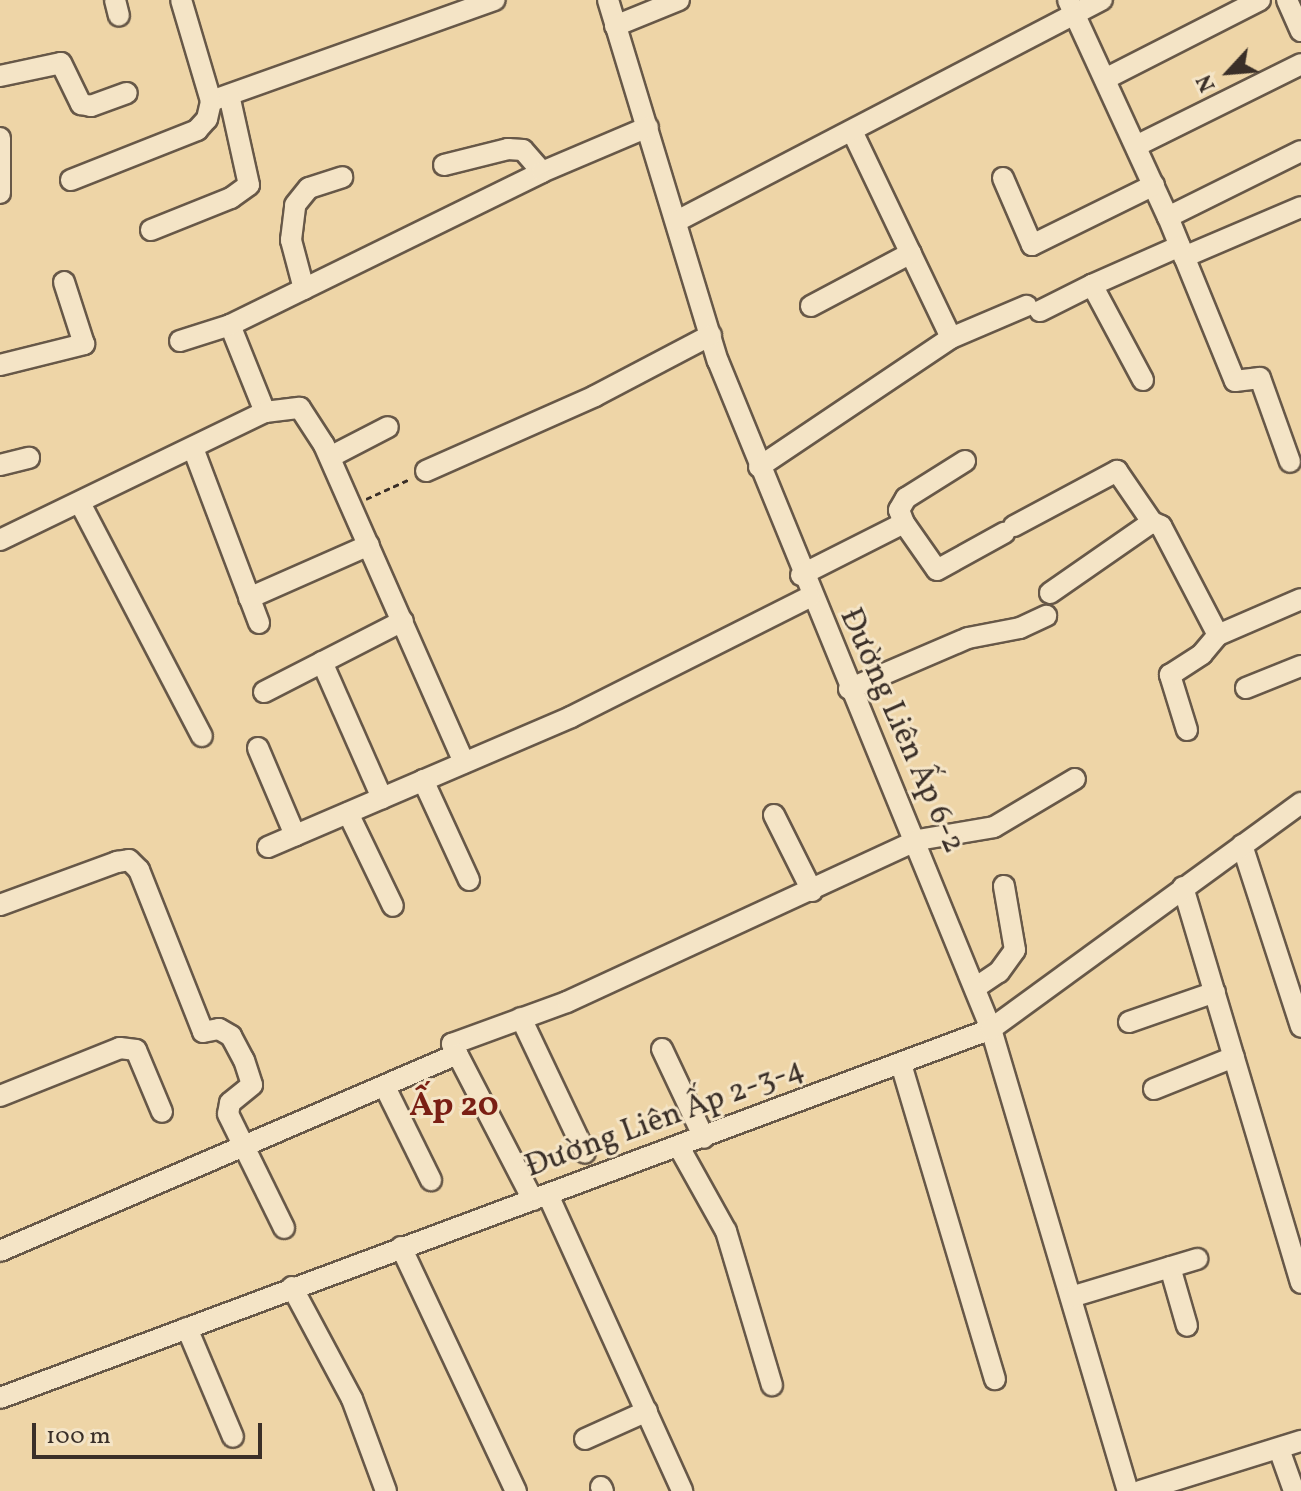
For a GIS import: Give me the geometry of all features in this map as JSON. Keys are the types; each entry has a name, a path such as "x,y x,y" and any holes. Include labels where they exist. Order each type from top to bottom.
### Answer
{"street":[{"path":"151,230 231,198 249,185 220,98 181,0"},
{"path":"71,180 197,130 220,98 495,0"},
{"name":"Đường Liên Ấp 6-2","path":"608,0 711,335 759,467 849,689 918,840 991,1029 1128,1491"},
{"path":"615,26 679,0"},
{"path":"677,221 852,131 1072,8 1102,0"},
{"path":"1105,79 1260,0"},
{"path":"1287,0 1301,31"},
{"path":"1072,8 1154,185 1236,382 1260,378 1290,462"},
{"path":"0,76 61,63 81,104 91,106 127,93"},
{"path":"1136,146 1301,64"},
{"path":"180,341 230,325 542,172 648,127"},
{"path":"852,131 951,338"},
{"path":"0,138 0,193"},
{"path":"444,165 508,149 523,150 542,172"},
{"path":"1168,217 1301,151"},
{"path":"304,289 291,240 295,205 309,188 342,177"},
{"path":"1003,178 1032,245 1154,185"},
{"path":"759,467 951,338 1301,207"},
{"path":"811,306 911,253"},
{"path":"0,365 84,344 64,282"},
{"path":"1092,285 1143,380"},
{"path":"230,325 265,412"},
{"path":"426,471 595,396 711,335"},
{"path":"0,540 265,412 300,408 311,417 330,457 464,763"},
{"path":"330,457 388,427"},
{"path":"193,448 259,623"},
{"path":"0,465 29,458"},
{"path":"965,461 906,498 899,509 904,523 937,570 1117,471 1152,522 1161,526 1218,635"},
{"path":"80,503 202,736"},
{"path":"1050,593 1152,522"},
{"path":"801,575 904,523"},
{"path":"249,598 369,545"},
{"path":"268,847 571,717 810,597"},
{"path":"1187,730 1170,675 1202,654 1218,635 1301,599"},
{"path":"849,689 968,638 1020,628 1046,616"},
{"path":"264,692 403,621"},
{"path":"322,662 382,798"},
{"path":"1246,688 1301,666"},
{"path":"258,748 295,835"},
{"path":"682,1491 647,1411 540,1197 452,1044 521,1018 812,891 918,840 994,827 1075,779"},
{"path":"423,780 469,880"},
{"name":"Đường Liên Ấp 2-3-4","path":"0,1398 991,1029 1301,803"},
{"path":"348,813 393,906"},
{"path":"774,815 812,891"},
{"path":"1242,845 1301,1027"},
{"path":"0,905 117,862 129,860 139,870 203,1032 219,1029 231,1036 244,1060 252,1085 230,1103 228,1114 284,1228"},
{"path":"975,988 999,972 1015,950 1004,886"},
{"path":"1183,887 1301,1283"},
{"path":"1129,1022 1215,992"},
{"path":"521,1018 585,1153"},
{"path":"0,1096 120,1048 136,1050 162,1112"},
{"path":"662,1049 704,1138"},
{"path":"0,1251 457,1054"},
{"path":"1154,1089 1234,1057"},
{"path":"901,1064 995,1379"},
{"path":"385,1087 431,1180"},
{"path":"679,1147 726,1231 772,1385"},
{"path":"401,1247 516,1491"},
{"path":"1071,1297 1197,1259"},
{"path":"1170,1267 1187,1326"},
{"path":"292,1287 352,1399 386,1491"},
{"path":"187,1328 233,1437"},
{"path":"585,1439 647,1411"},
{"path":"1140,1491 1301,1441"},
{"path":"1279,1449 1294,1491"}],"path":[{"path":"351,505 426,471"}],"district":[{"name":"Ấp 20","path":"454,1107"}]}
